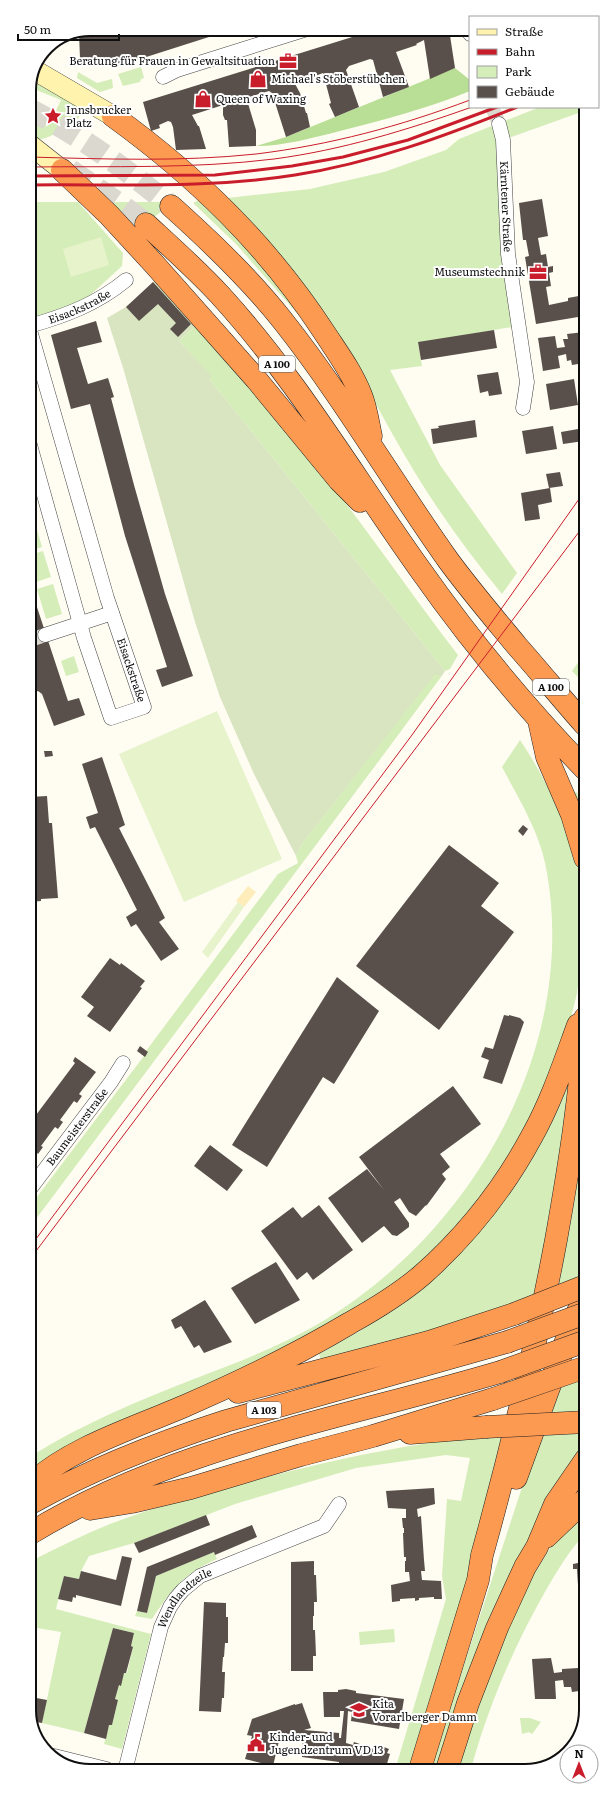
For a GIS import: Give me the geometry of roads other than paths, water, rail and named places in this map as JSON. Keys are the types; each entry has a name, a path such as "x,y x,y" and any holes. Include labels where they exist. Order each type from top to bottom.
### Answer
{"highway":[{"path":"113,116 165,154 219,204 256,241 291,284 335,348 361,395 377,456"},
{"path":"62,170 109,215 155,265 256,379 339,480 357,498 386,522"},
{"name":"A 100","path":"171,206 210,241 248,280 282,320 344,404 377,456 449,561 484,606 579,718"},
{"name":"A 100","path":"146,224 219,295 252,334 284,374 386,522 454,616 539,720 579,763"},
{"path":"539,720 547,757 572,815 579,838"},
{"path":"36,1480 55,1465 99,1443 186,1405 316,1344 405,1289 441,1257 487,1206 511,1172 532,1136 558,1080 579,1024"},
{"path":"422,1764 478,1580 482,1555 529,1371 550,1274 579,1091"},
{"path":"186,1405 429,1342 514,1314 579,1289"},
{"path":"478,1580 492,1557 521,1463 570,1330 579,1310"},
{"name":"A 103","path":"36,1500 65,1484 107,1464 188,1433 507,1342 579,1316"},
{"name":"A 103","path":"36,1530 124,1485 215,1451 500,1372 579,1343"},
{"path":"68,1513 132,1502 191,1488 300,1455 373,1436 493,1399 579,1369"},
{"path":"373,1436 486,1427 579,1422"},
{"path":"449,1764 465,1710 482,1664 511,1597 537,1547 555,1504 579,1469"},
{"path":"537,1547 579,1506"}],"main road":[{"path":"39,73 113,116"},
{"path":"36,150 62,170"}],"street":[{"path":"163,77 178,70 285,36"},
{"name":"Kärntener Straße","path":"499,124 503,140 508,254 527,382 523,408"},
{"name":"Eisackstraße","path":"36,324 84,308 112,292 126,280"},
{"name":"Eisackstraße","path":"36,350 112,613 144,707 112,718 80,623 36,466"},
{"path":"45,635 112,613"},
{"name":"Baumeisterstraße","path":"36,1181 111,1082 123,1063"},
{"name":"Wendlandzeile","path":"127,1764 161,1627 176,1598 192,1582 213,1570 324,1526 339,1504"}],"tunnel":[{"path":"492,108 499,124"},
{"path":"36,113 67,130 103,154 171,206"},
{"path":"70,170 146,224"},
{"path":"36,638 45,635"}],"tram line":[{"path":"36,157 171,159 228,157 256,154 338,140 418,118 469,100"},
{"path":"36,167 182,166 274,159 349,145 423,124 469,108"},
{"path":"36,1239 412,735 579,499"},
{"path":"36,1251 579,532"}],"railway":[{"path":"36,176 215,175 292,166 343,157 408,140 494,108"},
{"path":"36,185 196,184 295,175 324,170 380,156 435,138 514,108"}],"place":[{"name":"Beratung für Frauen in Gewaltsituation","path":"288,61"},
{"name":"Michael's Stöberstübchen","path":"258,79"},
{"name":"Queen of Waxing","path":"203,99"},
{"name":"Innsbrucker Platz","path":"53,116"},
{"name":"Museumstechnik","path":"538,272"},
{"name":"Kita Vorarlberger Damm","path":"359,1710"},
{"name":"Kinder- und Jugendzentrum VD 13","path":"256,1743"}]}
